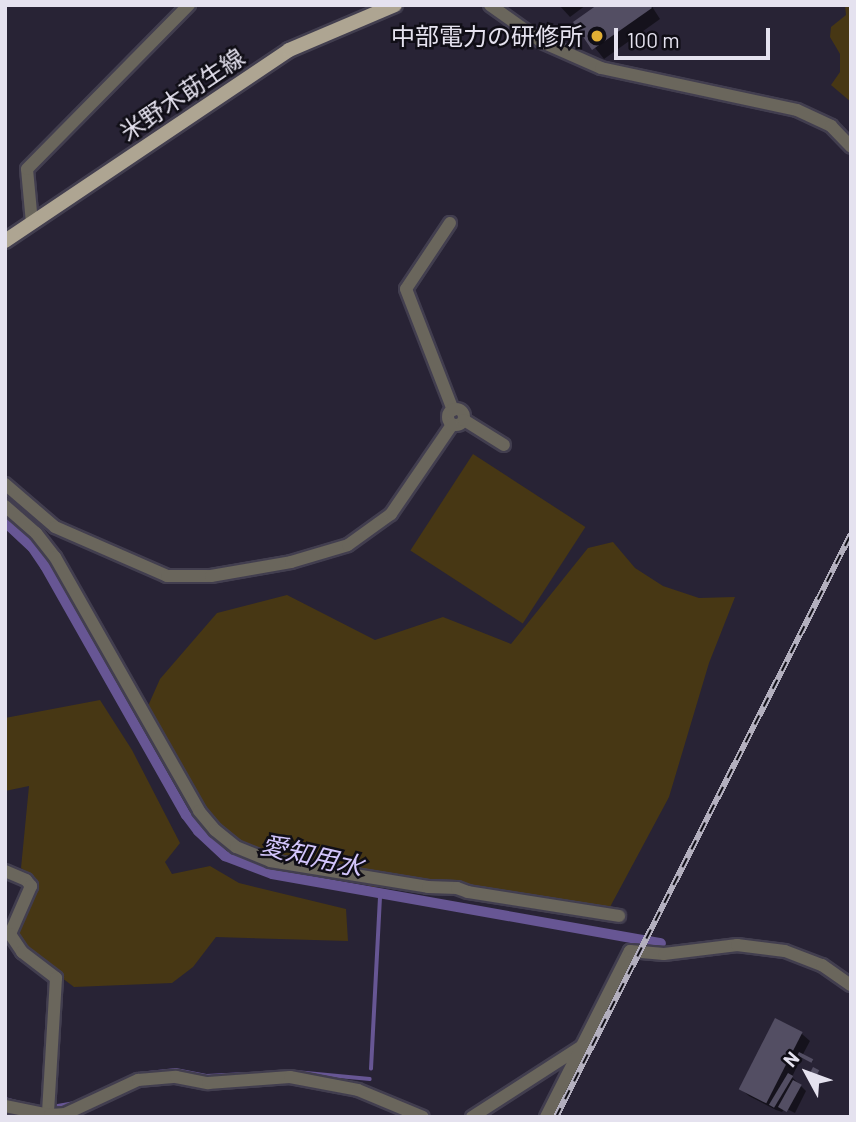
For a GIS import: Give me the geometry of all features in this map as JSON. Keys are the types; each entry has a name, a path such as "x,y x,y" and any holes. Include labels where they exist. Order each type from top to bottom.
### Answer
{"main road":[{"name":"米野木莇生線","path":"5,241 289,50 395,5"}],"street":[{"path":"32,223 27,169 189,5"},
{"path":"491,5 542,41 601,68 797,110 831,126 851,147"},
{"path":"450,223 406,289 453,410 448,418 504,445"},
{"path":"5,484 55,527 167,576 211,576 291,562 348,545 391,514 458,422"},
{"path":"5,506 36,533 54,557 199,811 215,830 236,847 270,861 428,887 457,888 619,916"},
{"path":"5,871 26,880 31,886 10,934 22,952 56,978 48,1114"},
{"path":"546,1117 630,951 664,954 737,945 785,951 822,965 851,985"},
{"path":"472,1117 582,1045"},
{"path":"5,1106 48,1114 65,1114 138,1080 176,1077 208,1083 290,1077 358,1090 423,1117"}],"shaded area":[{"path":"845,5 851,5 851,102 831,85 840,72 840,54 830,37 831,27 846,15"},
{"path":"473,454 585,527 523,623 410,550"},
{"path":"613,542 635,568 663,586 699,598 735,597 709,663 669,797 610,907 432,889 373,887 233,844 199,808 148,706 160,679 217,613 287,595 375,640 443,617 511,644 588,548"},
{"path":"100,700 132,750 180,843 165,862 172,874 210,866 239,883 346,909 348,941 216,937 193,967 172,983 74,987 25,950 12,933 36,885 35,878 21,868 29,786 5,791 5,718"}],"building":[{"name":"中部電力の研修所","path":"597,5 650,5 652,8 592,50 573,22"},
{"path":"775,1018 803,1032 766,1103 739,1089"},
{"path":"799,1052 813,1059 811,1063 797,1056"},
{"path":"813,1067 819,1070 814,1081 808,1078"},
{"path":"788,1073 793,1076 774,1108 769,1105"},
{"path":"793,1080 802,1085 787,1112 778,1107"}],"waterway":[{"name":"愛知用水","path":"5,522 32,547 45,566 186,815 198,831 225,856 272,874 661,943"},
{"path":"371,1069 380,895"},
{"path":"139,1074 176,1070 207,1076 246,1074"},
{"path":"285,1071 370,1079"},
{"path":"5,1099 24,1104"},
{"path":"52,1107 75,1103"}],"railway":[{"path":"556,1117 851,534"}],"place":[{"name":"中部電力の研修所","path":"597,36"}]}
